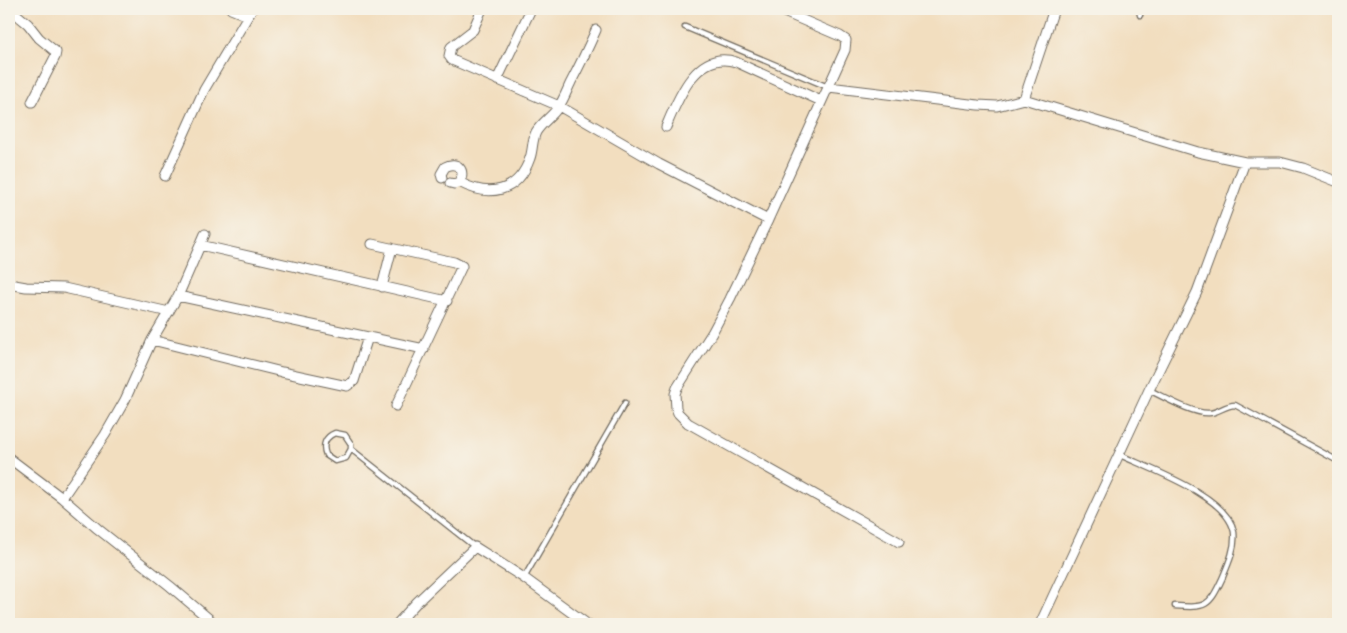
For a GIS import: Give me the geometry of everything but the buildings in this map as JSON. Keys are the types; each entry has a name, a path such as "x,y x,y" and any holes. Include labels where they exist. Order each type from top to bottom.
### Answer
{"street":[{"path":"10,9 28,24 38,38 56,52 32,102"},
{"path":"165,176 204,90 250,12 231,9"},
{"path":"482,9 473,30 451,47 450,56 452,60 559,106 659,164 768,220"},
{"path":"497,80 532,9"},
{"path":"777,9 840,36 846,40 845,50 722,317 677,388 675,394 676,408 684,420 717,440 899,542"},
{"path":"1024,99 1054,9"},
{"path":"442,178 442,170 448,164 457,165 462,171 463,175 455,183 480,191 502,190 516,182 523,173 531,156 536,132 559,106 596,30"},
{"path":"666,127 683,89 704,67 718,60 724,59 736,62 821,101"},
{"path":"829,87 978,105 997,106 1024,99 1198,152 1245,162 1280,162 1303,168 1338,182"},
{"path":"1042,624 1149,390 1197,292 1245,162"},
{"path":"62,498 106,435 152,340 178,296 205,234"},
{"path":"372,244 461,264 461,270 447,301 396,406"},
{"path":"200,245 447,301"},
{"path":"382,287 392,248"},
{"path":"9,284 26,287 64,288 169,312"},
{"path":"178,296 424,349"},
{"path":"152,340 347,386 354,380 368,337"},
{"path":"9,458 62,498 216,624"},
{"path":"397,624 417,602 475,547 524,578 587,624"}],"lane":[{"path":"1139,9 1140,15"},
{"path":"685,27 829,87"},
{"path":"1149,390 1203,413 1214,412 1227,406 1235,405 1338,461"},
{"path":"524,578 625,403"},
{"path":"351,449 346,458 335,461 326,455 324,444 330,435 340,433 349,439 351,449 475,547"},
{"path":"1120,455 1205,496 1231,522 1233,548 1228,566 1214,596 1208,603 1200,607 1175,606"}]}
